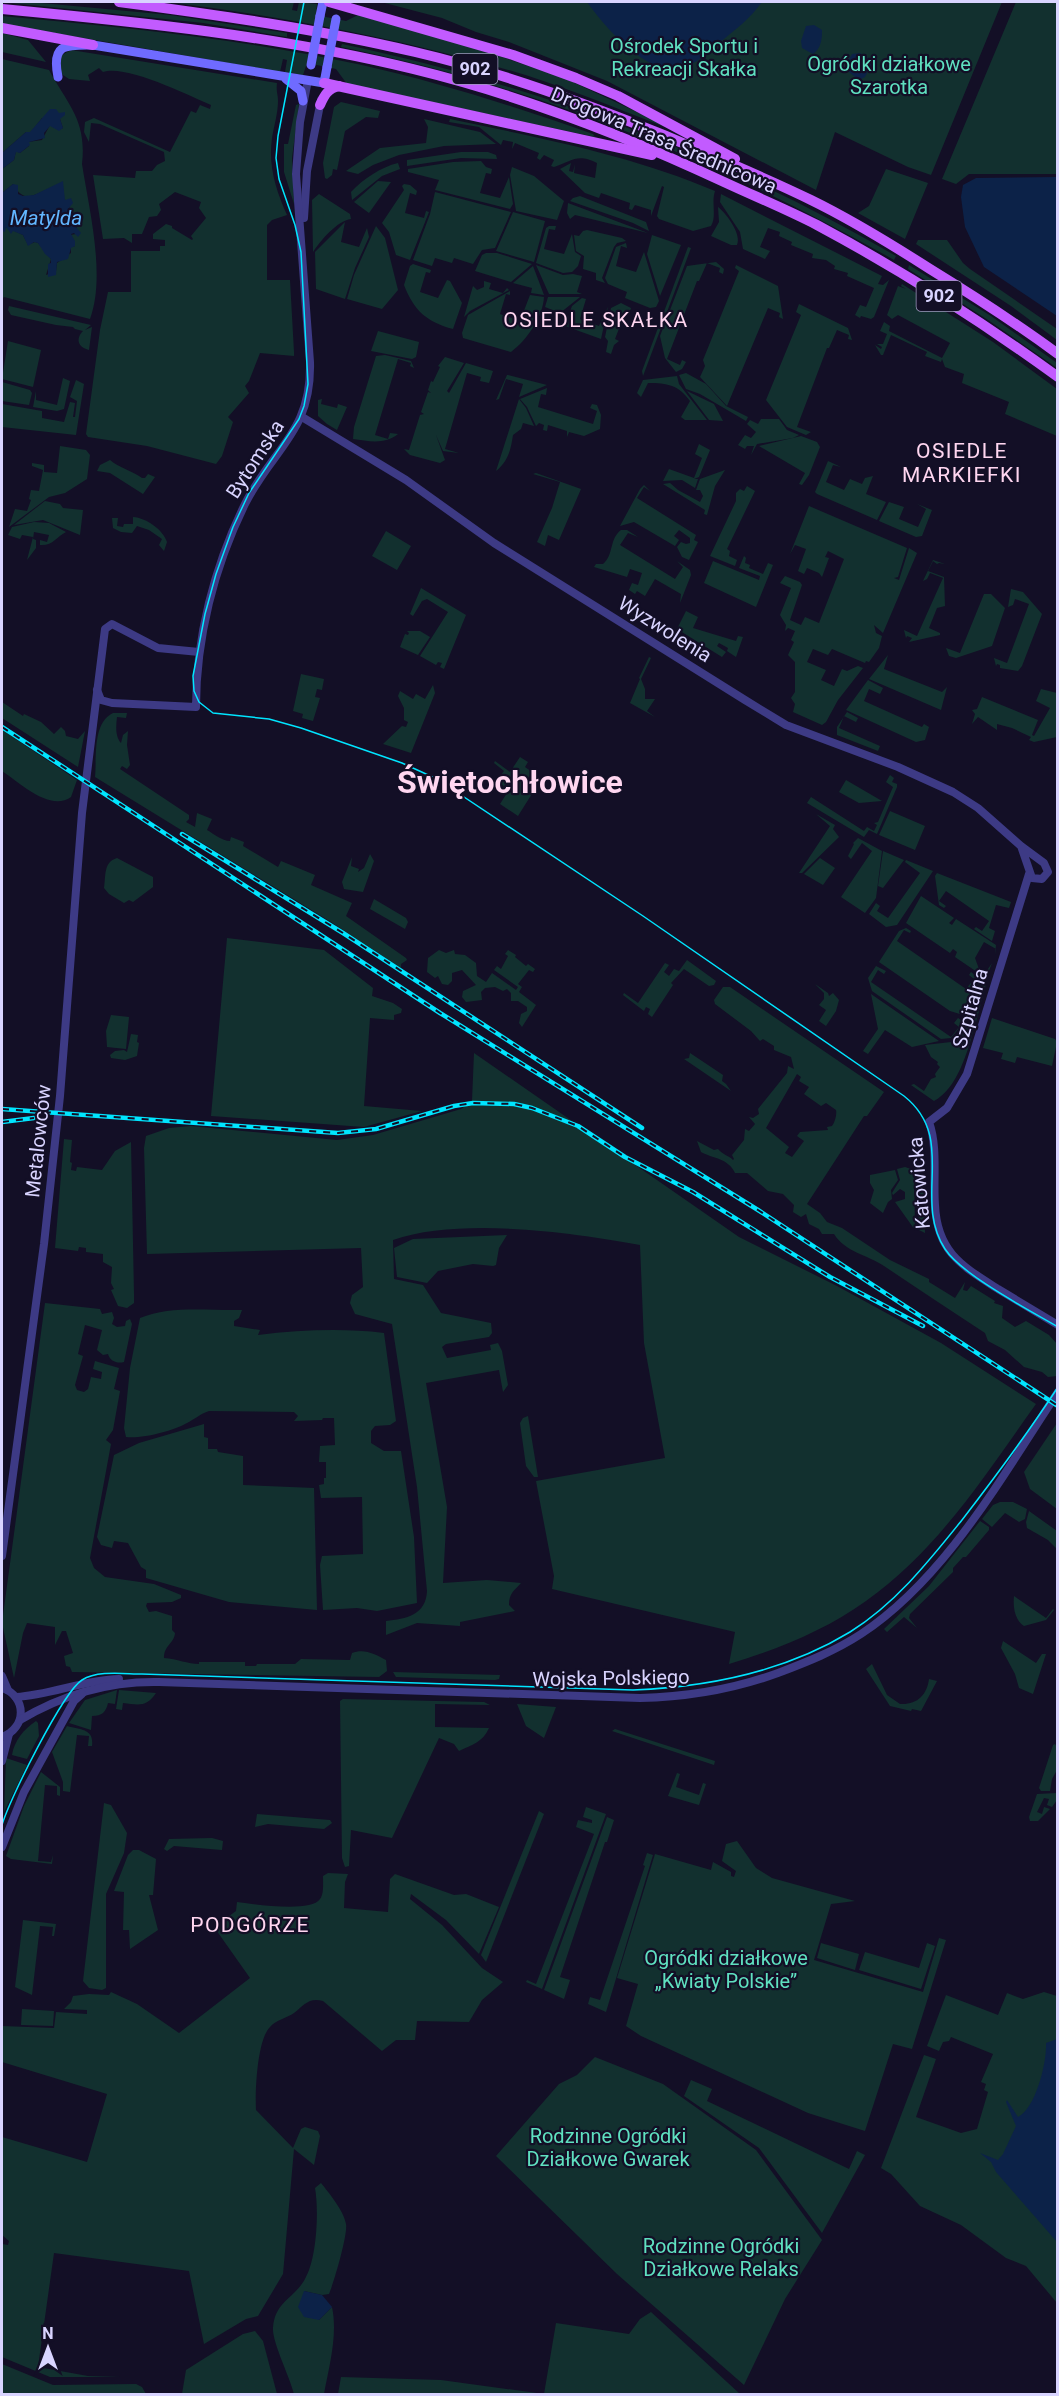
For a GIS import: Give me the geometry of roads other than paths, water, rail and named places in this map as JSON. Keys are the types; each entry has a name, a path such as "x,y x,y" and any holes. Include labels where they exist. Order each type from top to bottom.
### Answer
{"main road":[{"name":"Drogowa Trasa Średnicowa","path":"118,2 327,32 417,52 596,107 812,201 879,237 1015,321 1058,354"},
{"name":"Bytomska","path":"308,80 323,2"},
{"path":"336,2 513,55 587,82 618,96 812,201"},
{"name":"Bytomska","path":"324,83 336,19 336,2"},
{"path":"358,2 387,17"},
{"name":"Drogowa Trasa Średnicowa","path":"2,9 135,22 238,36 414,69 509,96 590,124 681,162 815,225 889,266 988,328 1058,377"},
{"path":"2,28 324,83 681,162"},
{"path":"58,76 55,61 60,49 68,45 93,45"},
{"path":"282,76 298,87 303,101"},
{"path":"320,105 324,95 333,87 339,86"}],"street":[{"name":"Bytomska","path":"112,703 196,707 199,652 211,594 238,519 263,474 289,440 302,417 307,401 310,376 304,260 296,174 297,144 308,80"},
{"name":"Bytomska","path":"304,260 306,181 324,83"},
{"path":"296,174 306,181"},
{"name":"Wyzwolenia","path":"302,417 406,480 494,543 786,725 898,767 953,792 978,808 1021,846 1032,852 1039,861"},
{"name":"Metalowców","path":"2,1556 44,1244 60,1096 82,813 96,686 106,626 112,624 158,648 199,652"},
{"path":"96,686 101,700 112,703"},
{"path":"92,728 100,711 112,703"},
{"name":"Wyzwolenia","path":"1021,846 1032,874"},
{"path":"1032,874 1035,862 1039,861"},
{"name":"Szpitalna","path":"929,1122 947,1108 967,1074 1024,892 1032,874 1046,876 1048,872 1044,863 1039,861"},
{"name":"Katowicka","path":"929,1122 933,1143 935,1218 947,1249 968,1270 1058,1325"},
{"name":"Wojska Polskiego","path":"145,1682 640,1698 699,1694 763,1678 818,1657 849,1641 883,1618 910,1594 987,1500 1058,1392"},
{"path":"2,1676 5,1689 16,1697 21,1710 20,1720"},
{"path":"16,1697 92,1680 120,1679 145,1682"},
{"path":"2,1761 5,1735 20,1720 38,1710 87,1691 117,1683 145,1682"},
{"path":"2,1847 16,1809 31,1778 74,1701 87,1691"}],"water":[{"path":"587,2 762,2 742,24 702,58 681,68 668,68 654,65 628,47 604,24"},
{"path":"814,25 822,30 822,34 819,46 813,54 802,48 801,41 806,26"},
{"path":"860,53 873,61 865,77 859,80 844,68 852,54"},
{"name":"Matylda","path":"50,109 56,109 59,113 65,112 60,119 63,128 59,131 50,126 44,133 45,138 29,142 30,145 20,153 16,152 14,160 2,169 2,153 26,132 30,132"},
{"path":"1058,177 1057,316 984,267 965,227 961,197 963,185 976,178"},
{"name":"Matylda","path":"63,181 65,200 71,198 73,203 69,208 75,226 81,233 78,237 74,233 71,234 75,246 71,248 68,259 57,262 56,275 48,277 48,264 51,263 51,259 38,243 34,242 28,246 23,235 13,231 11,234 6,227 5,232 2,231 2,193 13,184 18,185 18,194 34,195"},
{"path":"1058,2039 1057,2242 996,2172 991,2162 980,2153 998,2160 1003,2154 1016,2126 1006,2102 1007,2100 1018,2117 1024,2112 1039,2084 1045,2061 1046,2043"},
{"path":"304,2291 322,2295 332,2307 319,2320 304,2317 298,2307"}],"tram line":[{"path":"304,2 278,136 276,158 279,179 295,225 301,252 308,384 299,419 249,493 233,527 216,574 205,614 193,676 194,691 199,702 213,713 269,719 301,728 402,763 437,779 643,916 904,1096 920,1113 929,1131 932,1150 932,1210 936,1230 945,1249 981,1281 1058,1327"},
{"path":"2,1825 25,1771 62,1704 82,1680 96,1675 119,1673 633,1690 717,1681 773,1667 800,1657 850,1632 867,1621 897,1595 975,1504 1058,1387"}],"railway":[{"path":"2,727 440,1013 758,1210 1058,1406"},
{"path":"182,834 343,933 642,1128"},
{"path":"2,1109 338,1133 376,1129 454,1106 473,1103 514,1104 532,1108 578,1126 625,1157 693,1192 830,1277 923,1326"},
{"path":"2,1122 34,1118"}],"district":[{"name":"OSIEDLE SKAŁKA","path":"596,320"},
{"name":"OSIEDLE MARKIEFKI","path":"962,463"},
{"name":"Świętochłowice","path":"510,782"},
{"name":"PODGÓRZE","path":"250,1925"}],"park label":[{"name":"Ośrodek Sportu i Rekreacji Skałka","path":"684,58"},
{"name":"Ogródki działkowe Szarotka","path":"889,76"},
{"name":"Ogródki działkowe „Kwiaty Polskie”","path":"726,1970"},
{"name":"Rodzinne Ogródki Działkowe Gwarek","path":"608,2148"},
{"name":"Rodzinne Ogródki Działkowe Relaks","path":"721,2258"}]}
